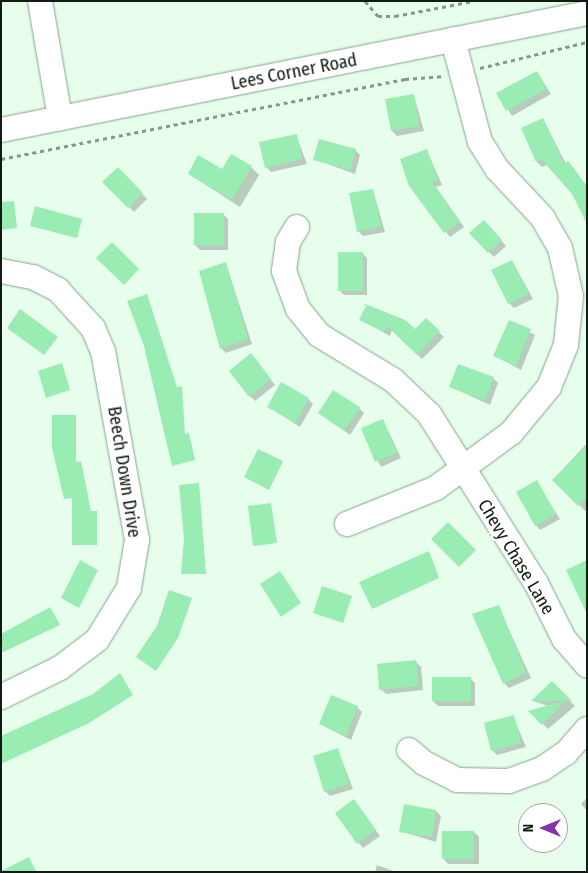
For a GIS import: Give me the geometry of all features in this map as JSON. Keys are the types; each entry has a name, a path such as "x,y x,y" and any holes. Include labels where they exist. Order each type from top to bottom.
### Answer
{"street":[{"path":"40,1 60,118"},
{"name":"Lees Corner Road","path":"1,130 587,13"},
{"path":"347,524 436,488 465,470 511,433 541,400 562,359 571,312 560,248 543,218 488,156 474,127 453,40"},
{"name":"Chevy Chase Lane","path":"297,227 288,242 284,271 298,309 320,335 412,396 444,434 490,516 536,583 564,639 587,665"},
{"name":"Beech Down Drive","path":"1,271 33,277 58,290 93,328 103,352 137,540 129,588 97,640 60,668 1,696"},
{"path":"409,750 424,764 457,780 509,781 542,769 566,753 587,729"}],"path":[{"path":"365,1 378,16 396,16 474,1"},
{"path":"1,159 405,79 461,73 587,42"}],"building":[{"path":"537,71 547,89 506,111 496,93"},
{"path":"414,94 419,126 391,131 385,99"},
{"path":"543,118 564,164 568,161 587,186 587,224 572,194 542,160 536,162 521,128"},
{"path":"297,134 302,159 265,168 259,142"},
{"path":"319,139 356,149 350,170 313,160"},
{"path":"427,149 438,180 432,182 460,222 444,233 409,186 400,159"},
{"path":"231,154 252,166 232,200 188,174 198,155 222,169"},
{"path":"118,167 143,193 128,208 102,182"},
{"path":"373,189 381,227 357,232 349,193"},
{"path":"14,201 17,228 1,230 1,202"},
{"path":"35,206 82,219 77,238 30,226"},
{"path":"194,213 224,213 224,245 194,245"},
{"path":"484,220 502,240 488,253 469,233"},
{"path":"112,242 139,269 124,285 96,258"},
{"path":"338,252 363,252 363,291 338,291"},
{"path":"512,260 529,294 508,304 491,270"},
{"path":"226,262 248,339 220,349 199,271"},
{"path":"147,294 177,387 182,386 185,434 189,433 195,460 172,466 144,346 127,301"},
{"path":"363,303 405,320 415,329 426,318 440,331 417,355 387,326 384,332 359,320 366,306"},
{"path":"20,309 58,337 44,355 7,328"},
{"path":"509,320 531,329 516,366 493,356"},
{"path":"251,353 271,379 249,397 229,371"},
{"path":"62,363 70,390 46,398 38,371"},
{"path":"458,364 494,377 485,401 449,387"},
{"path":"281,382 309,398 295,423 267,407"},
{"path":"333,390 360,407 344,431 318,413"},
{"path":"52,415 76,415 76,462 81,461 91,511 97,511 97,545 72,545 72,498 64,499 52,448"},
{"path":"383,419 397,453 375,462 361,428"},
{"path":"587,445 587,497 578,506 552,480"},
{"path":"258,449 283,461 269,490 244,477"},
{"path":"537,480 556,514 535,526 516,492"},
{"path":"199,483 206,574 181,574 184,539 179,485"},
{"path":"271,503 277,543 253,546 248,506"},
{"path":"448,522 476,550 459,567 431,539"},
{"path":"429,551 439,578 372,609 359,582"},
{"path":"80,560 98,570 79,608 61,598"},
{"path":"587,560 587,614 566,570"},
{"path":"280,571 301,603 281,617 260,584"},
{"path":"322,586 352,596 343,623 313,613"},
{"path":"169,590 192,598 178,638 156,671 136,657 157,626"},
{"path":"499,605 526,673 503,684 472,614"},
{"path":"50,607 60,625 1,653 1,634"},
{"path":"416,660 419,686 379,690 377,664"},
{"path":"120,673 133,695 89,723 1,764 1,736 93,694"},
{"path":"432,677 471,677 471,701 432,701"},
{"path":"552,681 572,701 565,701 542,725 528,711 563,701 531,701"},
{"path":"331,695 358,706 346,736 319,724"},
{"path":"514,715 521,743 491,751 484,723"},
{"path":"338,748 349,784 324,792 313,756"},
{"path":"354,799 376,830 357,844 335,813"},
{"path":"404,804 436,810 432,837 399,832"},
{"path":"442,831 474,831 474,859 442,859"},
{"path":"29,857 36,872 1,872 1,871"}]}
